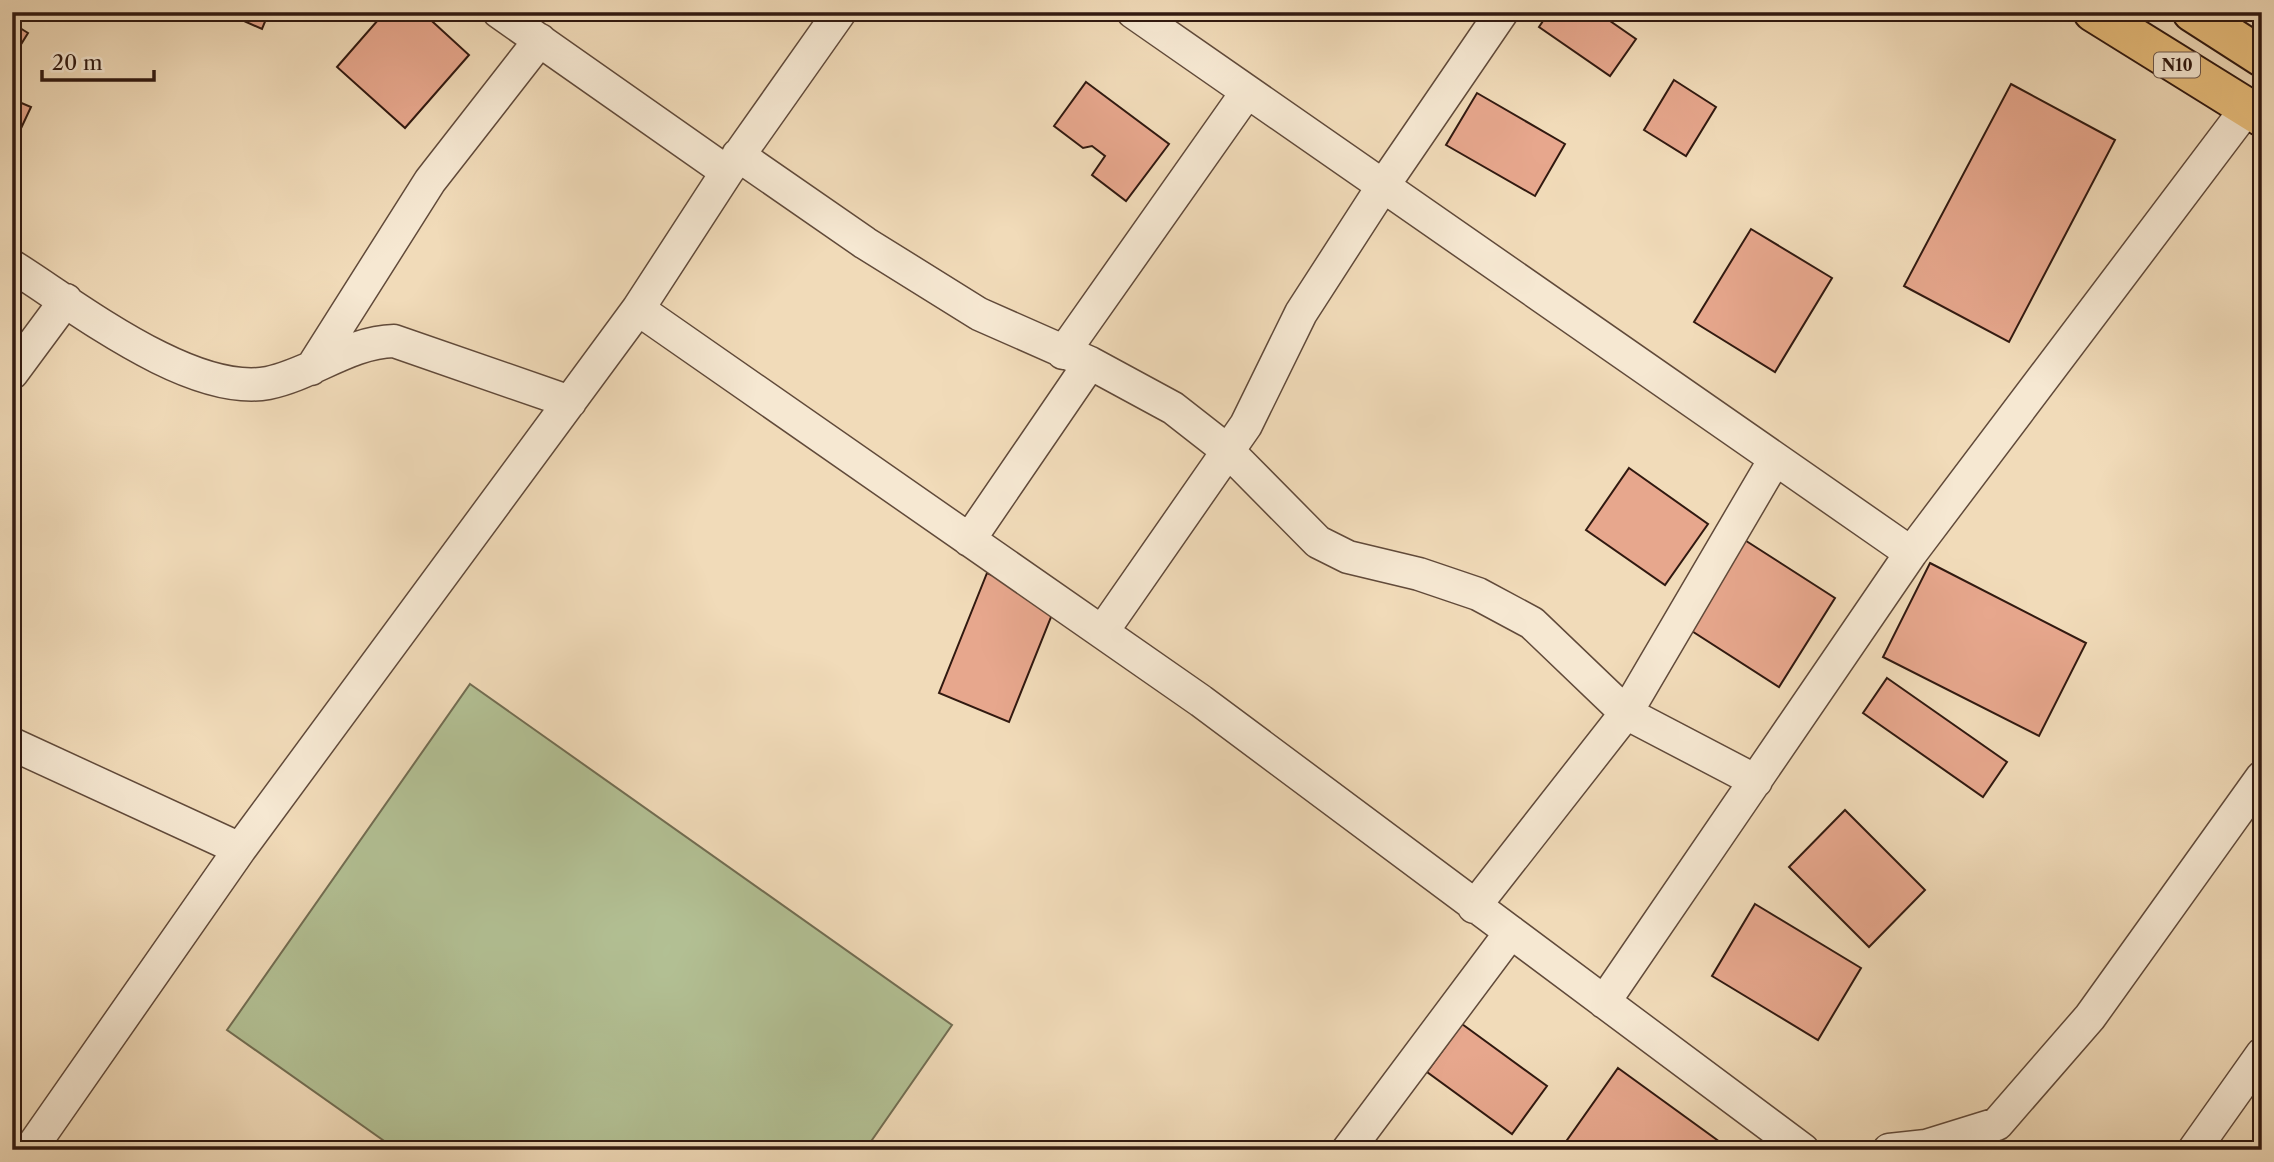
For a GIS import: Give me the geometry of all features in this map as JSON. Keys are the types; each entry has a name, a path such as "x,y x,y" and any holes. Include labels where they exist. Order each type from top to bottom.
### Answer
{"highway":[{"name":"N10","path":"2093,12 2254,112"},
{"path":"2192,12 2262,57"}],"street":[{"path":"499,12 732,164 979,314 1076,358 1173,408 1228,451 1318,542 1348,557 1419,574 1478,594 1532,624 1626,713 1756,781"},
{"path":"30,1150 240,849 638,309 732,164 840,12"},
{"path":"1133,12 1912,553"},
{"path":"1102,632 1246,425 1301,313 1383,186 1502,12"},
{"path":"311,369 430,181 540,40"},
{"path":"969,540 1076,358 1247,92"},
{"path":"1604,1002 1912,553 2254,112"},
{"path":"12,266 157,357 204,378 234,385 269,383 311,369 351,350 378,342 394,341 570,402"},
{"path":"12,373 66,300"},
{"path":"638,309 1201,702 1803,1150"},
{"path":"1474,907 1626,713 1775,459"},
{"path":"18,757 240,849"},
{"path":"1889,1150 1926,1146 1997,1124 2090,1017 2262,778"},
{"path":"1348,1150 1511,932"},
{"path":"2194,1150 2262,1054"}],"green space":[{"path":"470,684 952,1025 865,1150 397,1150 227,1030"}],"building":[{"path":"224,12 269,12 262,29"},
{"path":"385,12 422,12 469,55 405,128 337,67"},
{"path":"1549,12 1597,12 1636,39 1610,76 1539,27"},
{"path":"12,23 28,33 12,59"},
{"path":"1674,80 1716,107 1686,156 1644,130"},
{"path":"1086,82 1169,144 1126,201 1092,175 1105,156 1092,146 1083,148 1054,126"},
{"path":"2011,84 2115,140 2009,342 1904,286"},
{"path":"1477,93 1565,144 1535,196 1446,145"},
{"path":"12,99 31,107 16,139 12,138"},
{"path":"1751,229 1832,278 1775,372 1694,322"},
{"path":"1629,468 1708,524 1665,585 1586,530"},
{"path":"1740,537 1835,598 1779,687 1684,626"},
{"path":"1930,563 2086,643 2039,736 1883,657"},
{"path":"987,573 1057,602 1009,722 939,693"},
{"path":"1887,678 2007,762 1983,797 1863,713"},
{"path":"1845,810 1925,890 1869,947 1789,867"},
{"path":"1755,904 1861,968 1818,1040 1712,976"},
{"path":"1462,1024 1547,1086 1512,1134 1427,1072"},
{"path":"1618,1068 1731,1150 1560,1150"}]}
